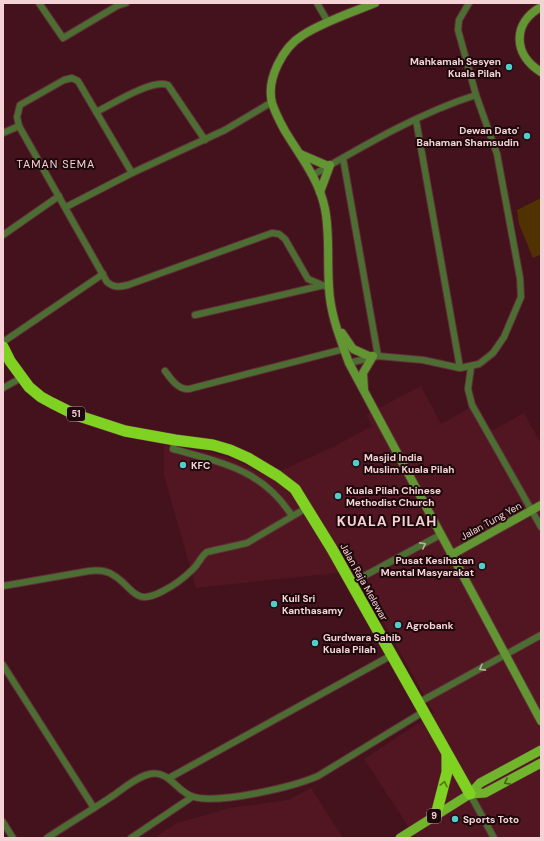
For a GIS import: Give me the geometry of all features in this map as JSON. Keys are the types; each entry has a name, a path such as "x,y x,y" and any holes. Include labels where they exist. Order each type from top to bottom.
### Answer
{"highway":[{"name":"Jalan Raja Melewar","path":"3,346 20,378 41,397 76,415 124,431 213,445 248,458 278,476 295,489 308,506 470,794"},
{"path":"436,815 447,772 446,753"}],"main road":[{"name":"9","path":"400,838 470,794 480,783 541,750"},
{"name":"9","path":"470,794 485,793 541,763"}],"street":[{"path":"39,3 63,38 118,6 126,3"},
{"path":"316,3 328,22"},
{"path":"375,3 328,22 302,35 289,46 275,72 272,88 272,102 284,130 313,175 320,192 327,228 329,288 332,310 349,363 369,403 541,721"},
{"path":"332,310 347,342 358,352 374,356 423,360 460,368 471,367 483,362 498,347 518,307 521,289 497,154 476,96 458,30 458,20 469,3"},
{"path":"541,6 526,18 522,25 519,41 523,55 528,62 541,72"},
{"path":"132,173 78,81 72,78 64,80 20,105 17,116 19,126 103,274 112,286 122,286 272,233 276,233 285,239 308,279 320,286 329,288"},
{"path":"96,112 150,86 163,83 168,85 205,140"},
{"path":"313,175 449,104 476,96"},
{"path":"66,207 132,173 205,140 272,102"},
{"path":"416,120 460,368"},
{"path":"3,134 19,126"},
{"path":"300,154 329,166"},
{"path":"343,158 374,356 363,374 365,392 369,403"},
{"path":"320,192 329,166"},
{"path":"3,235 59,196"},
{"path":"3,342 103,274"},
{"path":"195,316 320,286"},
{"path":"165,371 177,385 184,389 189,389 344,349"},
{"path":"349,363 374,356"},
{"path":"471,367 468,389 472,405 541,527"},
{"path":"3,388 20,378"},
{"path":"175,440 173,449 219,461 244,472 268,486 281,499 292,516"},
{"name":"Jalan Tung Yen","path":"451,555 541,505"},
{"path":"3,586 102,570 118,578 134,595 144,597 154,596 165,591 195,568 201,556 207,552 247,543 308,506"},
{"path":"352,583 440,535"},
{"path":"47,838 134,782 150,774 157,773 169,778 186,794 192,797 208,799 272,790 306,781 318,776 421,707 505,655 541,635"},
{"path":"169,778 392,656"},
{"path":"3,665 94,808"},
{"path":"470,794 494,838"},
{"path":"131,838 192,797"},
{"path":"3,822 13,838"}],"shaded area":[{"path":"541,198 541,254 533,258 519,224 517,210"},
{"path":"421,386 441,424 477,404 491,431 524,413 541,442 541,838 416,838 364,759 434,713 355,571 196,588 164,475 164,445 207,452 233,459 265,475 287,468 335,446 372,426 366,415"},
{"path":"311,788 343,838 154,838 177,823 230,808 288,800"}],"place":[{"name":"Mahkamah Sesyen Kuala Pilah","path":"509,67"},
{"name":"Dewan Dato' Bahaman Shamsudin","path":"527,136"},
{"name":"Masjid India Muslim Kuala Pilah","path":"356,463"},
{"name":"KFC","path":"183,465"},
{"name":"Kuala Pilah Chinese Methodist Church","path":"338,496"},
{"name":"Pusat Kesihatan Mental Masyarakat","path":"482,566"},
{"name":"Kuil Sri Kanthasamy","path":"274,604"},
{"name":"Agrobank","path":"398,625"},
{"name":"Gurdwara Sahib Kuala Pilah","path":"315,643"},
{"name":"Sports Toto","path":"455,819"}],"district":[{"name":"TAMAN SEMA","path":"56,164"},
{"name":"KUALA PILAH","path":"387,521"}]}
